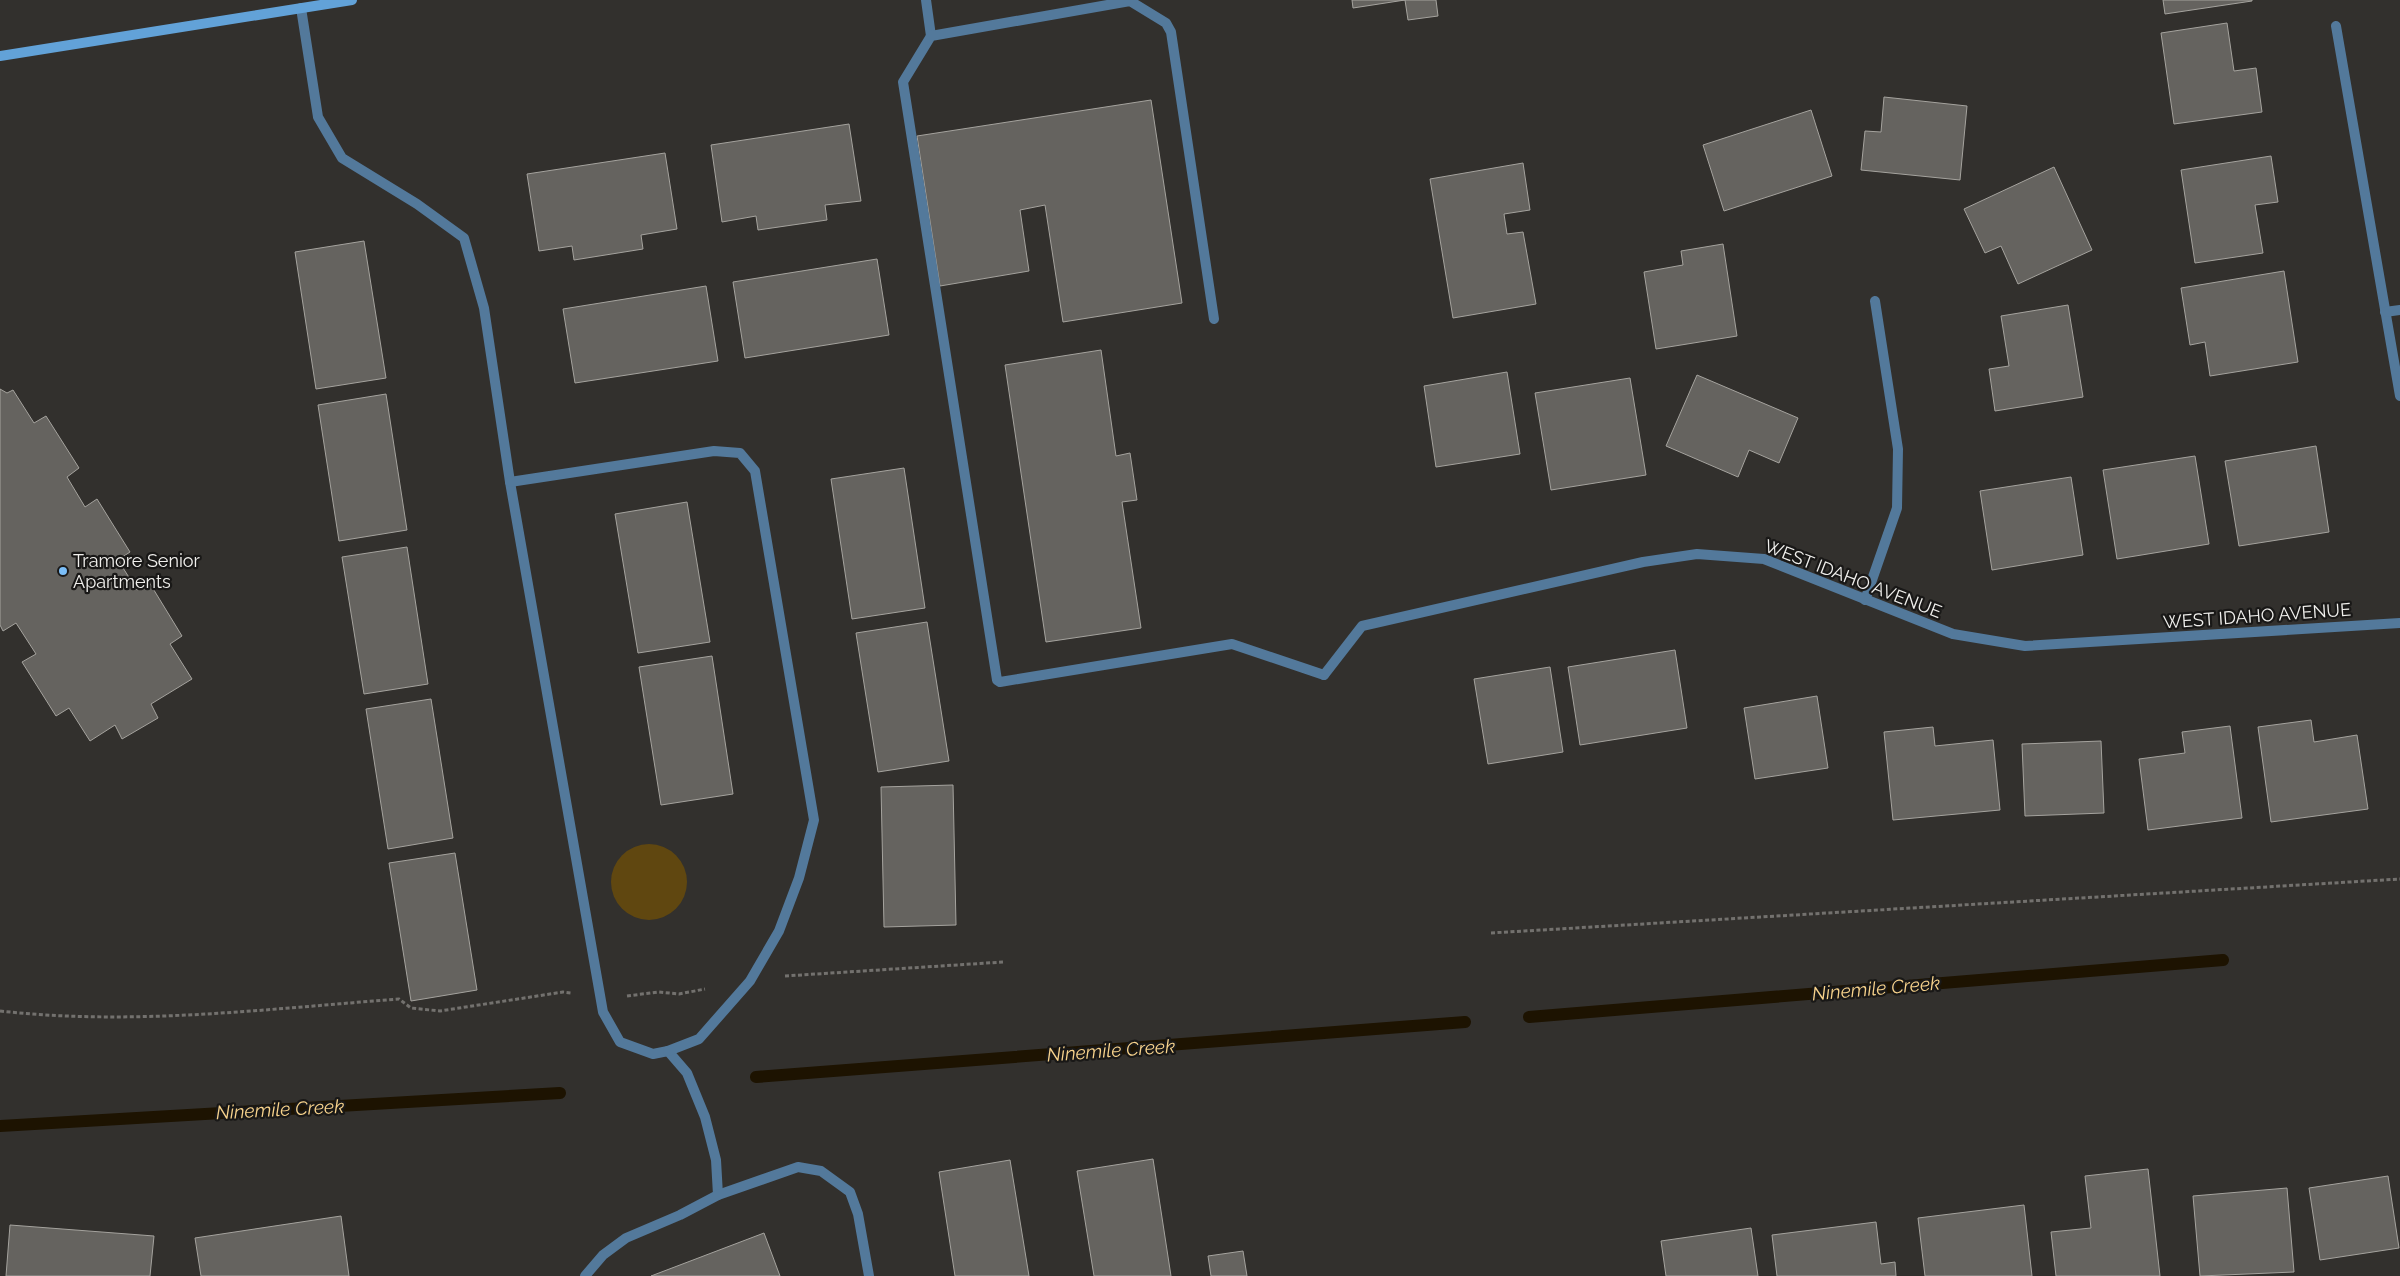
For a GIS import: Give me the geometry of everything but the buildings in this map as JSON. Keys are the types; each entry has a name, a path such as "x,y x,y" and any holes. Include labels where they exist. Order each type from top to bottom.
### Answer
{"street":[{"path":"0,56 300,4 352,0"},
{"path":"926,0 931,36 1130,1 1166,23 1172,32 1214,319"},
{"path":"300,4 318,117 342,158 418,204 464,238 484,308 510,482 603,1012 620,1042 653,1054 668,1051 699,1039 750,981 780,931 799,878 814,820 755,471 740,453 714,451 510,482"},
{"path":"2336,26 2400,396"},
{"name":"WEST IDAHO AVENUE","path":"931,36 903,82 997,680 1000,682 1232,644 1324,675 1362,626 1644,562 1697,554 1764,560 1953,634 2025,646 2400,623"},
{"path":"1865,600 1897,508 1898,449 1875,301"},
{"path":"2385,312 2400,310"},
{"path":"668,1051 687,1073 706,1117 716,1160 718,1195"},
{"path":"585,1276 603,1255 626,1238 680,1215 718,1195 798,1167 821,1171 850,1192 858,1214 869,1276"}],"path":[{"path":"1491,933 2400,879"},
{"path":"0,1011 77,1018 158,1017 399,999 411,1008 440,1011 564,992 618,998 658,992 679,994 750,981 803,974 1003,962"}],"shaded area":[{"path":"649,844 663,847 676,855 684,868 687,882 684,896 676,909 663,917 649,920 635,917 622,909 614,896 611,882 614,868 622,855 635,847"}],"waterway":[{"name":"Ninemile Creek","path":"1529,1017 2223,960"},
{"name":"Ninemile Creek","path":"756,1077 1465,1022"},
{"name":"Ninemile Creek","path":"0,1126 560,1093"}],"place":[{"name":"Tramore Senior Apartments","path":"63,571"}]}
